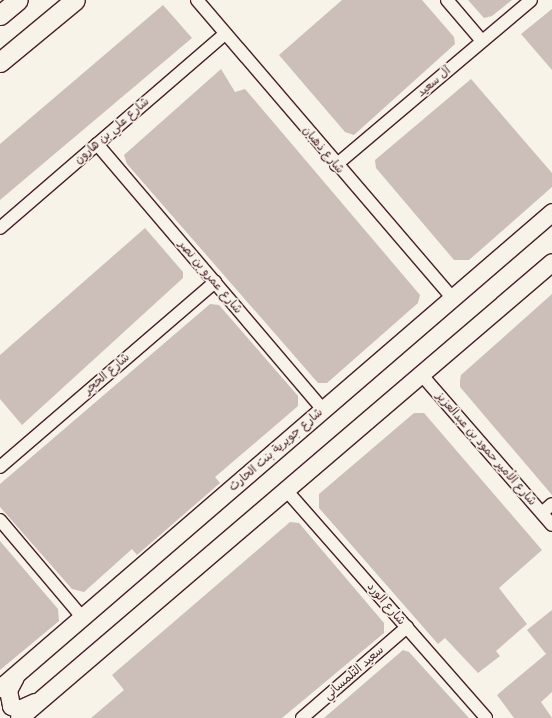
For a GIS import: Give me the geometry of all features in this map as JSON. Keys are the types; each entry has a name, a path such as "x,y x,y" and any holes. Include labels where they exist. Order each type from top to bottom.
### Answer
{"main road":[{"path":"0,15 18,0"},
{"path":"0,62 75,0"}],"street":[{"name":"شارع ذهبان","path":"197,0 336,165 452,298"},
{"path":"446,0 482,41"},
{"name":"آل سعيد","path":"336,165 531,0"},
{"name":"شارع علي بن هارون","path":"0,228 225,34"},
{"name":"شارع عمرو بن نصر","path":"97,144 323,410"},
{"name":"شارع جويرية بنت الحارث","path":"0,688 552,212"},
{"path":"19,718 286,490 420,373 552,262"},
{"name":"شارع الحجر","path":"0,467 215,282"},
{"name":"شارع الأمير حمود بن عبدالعزيز","path":"420,373 552,525"},
{"name":"شارع الورد","path":"286,490 486,718"},
{"path":"542,513 552,504"},
{"path":"0,520 82,617"},
{"name":"سعيد التلمساني","path":"302,718 407,627"},
{"path":"17,673 8,690 11,706 18,709 38,701"},
{"path":"0,704 9,718"}],"building":[{"path":"342,0 422,0 454,37 455,44 354,135 345,132 279,55"},
{"path":"468,0 512,0 492,16 484,18"},
{"path":"163,5 192,38 0,200 0,144"},
{"path":"552,9 552,70 521,34"},
{"path":"221,69 235,92 245,89 420,295 418,303 327,383 318,383 127,164 124,155"},
{"path":"471,79 552,173 552,187 469,260 454,260 376,168 375,160"},
{"path":"145,228 183,272 183,278 22,425 0,399 0,355"},
{"path":"552,294 552,495 460,387 460,381 461,375"},
{"path":"210,304 219,305 298,396 298,406 215,477 220,483 137,555 132,549 84,592 72,589 0,507 0,484"},
{"path":"414,413 424,413 542,550 499,588 527,624 496,651 500,656 478,673 445,638 438,644 319,508 319,494"},
{"path":"290,522 299,523 384,623 384,633 282,718 91,718 124,690 112,675"},
{"path":"0,541 58,609 59,621 0,670"},
{"path":"552,610 552,692 541,702 552,718 514,718 497,695 546,654 527,630"},
{"path":"403,650 409,652 469,718 324,718"}]}
